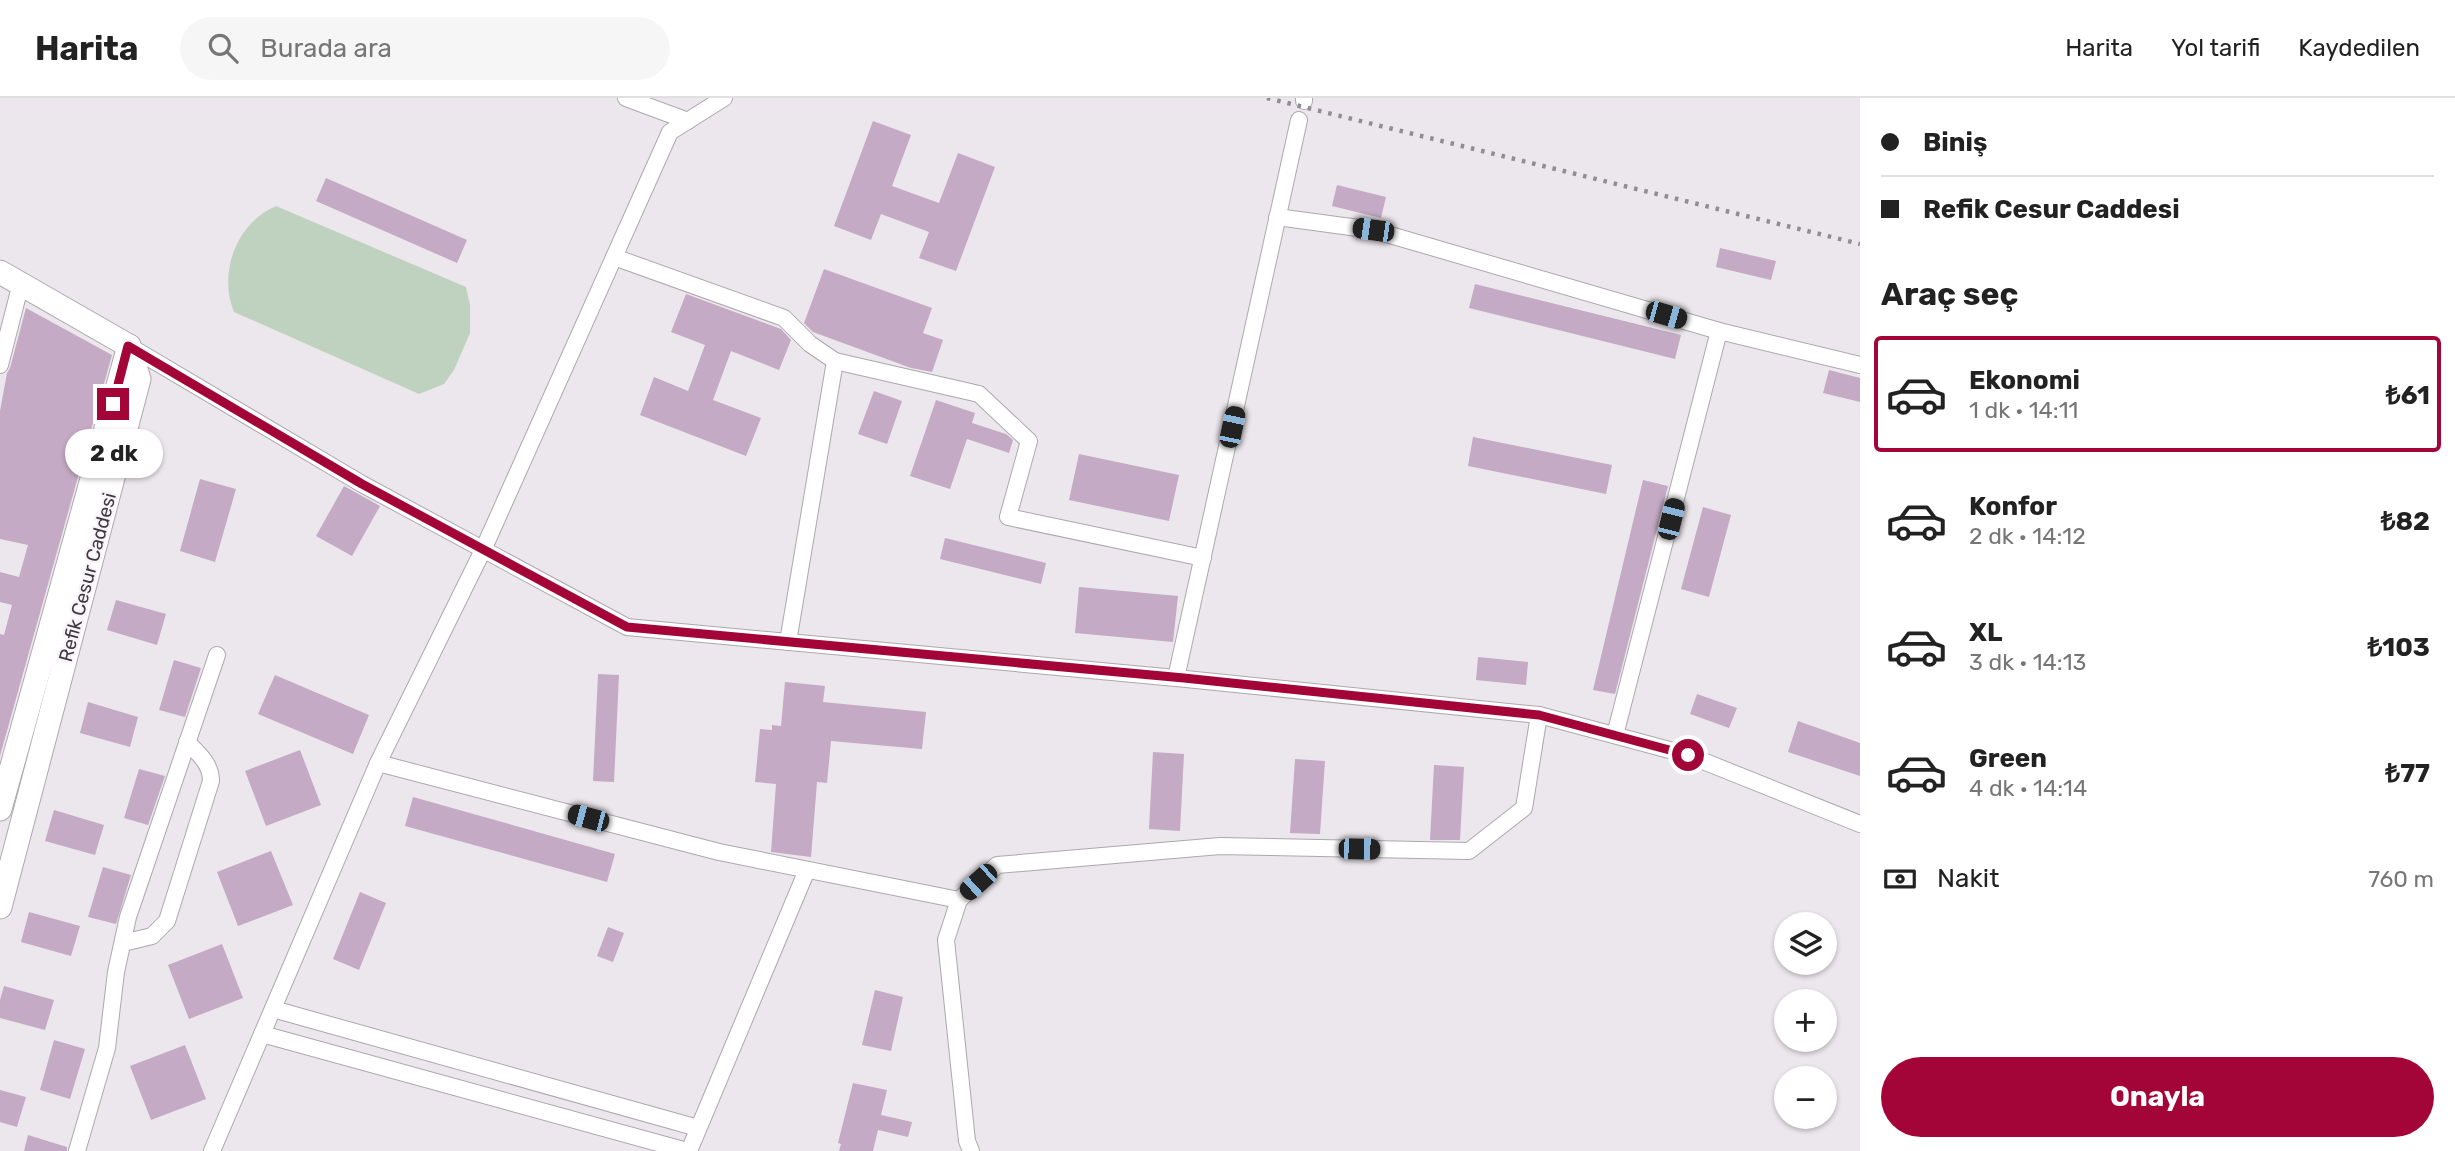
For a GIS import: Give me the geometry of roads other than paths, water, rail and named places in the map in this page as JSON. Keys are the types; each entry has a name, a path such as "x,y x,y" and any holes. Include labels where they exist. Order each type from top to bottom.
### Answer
{"street":[{"path":"626,98 688,121"},
{"path":"212,1151 378,763 483,550 670,132 724,98"},
{"path":"1176,678 1299,120"},
{"path":"1277,217 1373,230 1719,331 1860,365"},
{"path":"614,257 783,318 810,344 835,360 979,394 1029,441 1008,517 1203,558"},
{"path":"0,272 362,484 627,627 1539,715 1688,755 1860,824"},
{"path":"0,365 21,283"},
{"path":"1615,735 1719,331"},
{"name":"Refik Cesur Caddesi","path":"0,809 128,346"},
{"name":"Refik Cesur Caddesi","path":"0,907 139,379 128,346"},
{"path":"788,642 835,360"},
{"path":"77,1151 107,1048 116,972 128,917 217,655"},
{"path":"971,1151 967,1141 946,940 959,900 997,865 1220,846 1469,851 1524,808 1539,715"},
{"path":"123,943 152,936 167,921 211,781 211,772 205,762 187,742"},
{"path":"378,763 719,852 959,900"},
{"path":"262,1034 688,1151 807,870"},
{"path":"272,1009 698,1128"}],"railway":[{"path":"1267,98 1860,244"}]}
